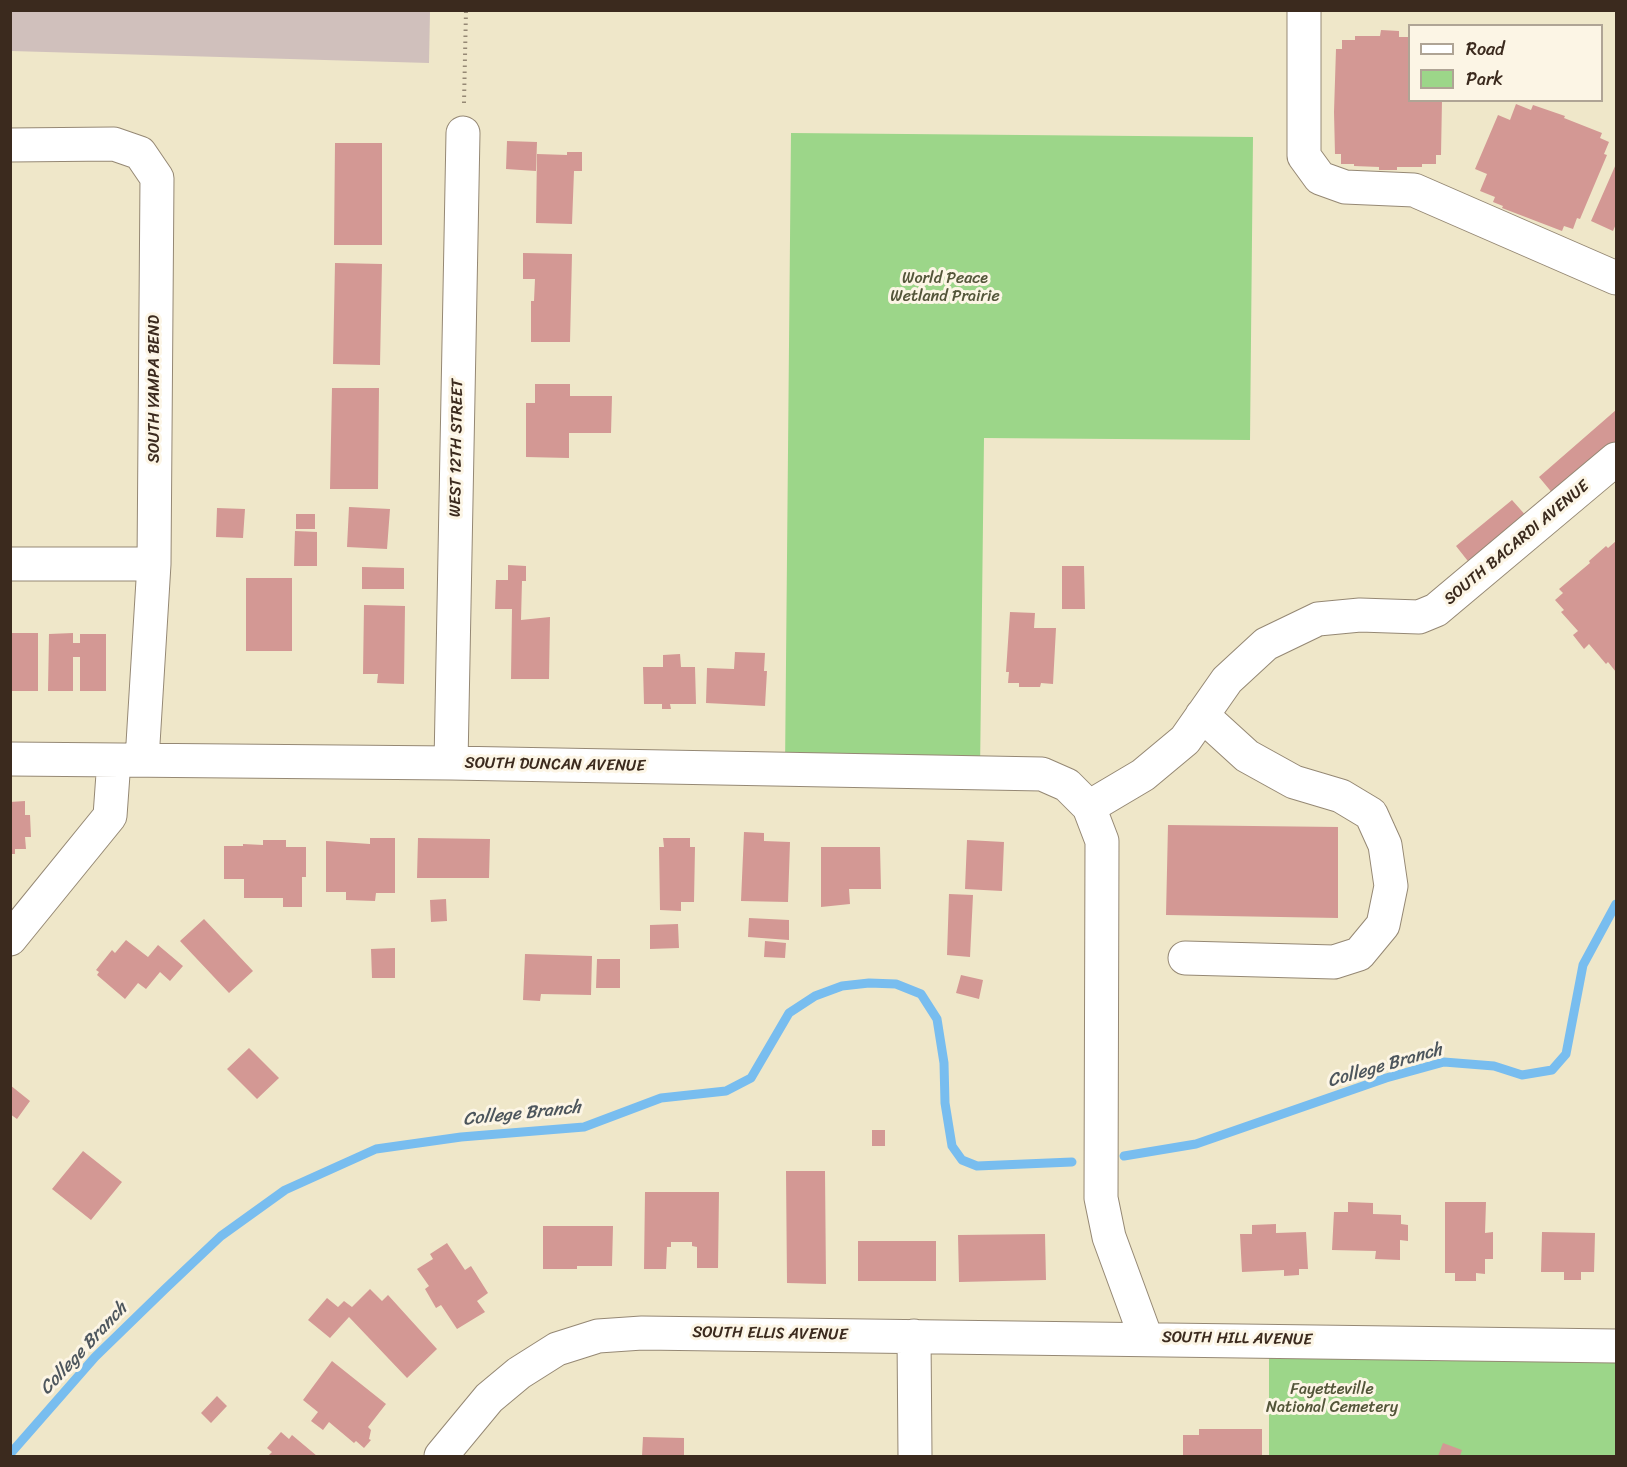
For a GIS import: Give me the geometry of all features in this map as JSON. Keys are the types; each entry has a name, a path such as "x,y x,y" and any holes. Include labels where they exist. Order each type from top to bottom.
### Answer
{"street":[{"path":"1304,10 1304,156 1320,178 1345,188 1414,190 1617,278"},
{"name":"WEST 12TH STREET","path":"451,763 463,133"},
{"name":"SOUTH YAMPA BEND","path":"10,145 114,144 140,153 157,178 154,564 128,760 110,816 10,939"},
{"name":"SOUTH BACARDI AVENUE","path":"1089,807 1143,775 1185,740 1227,680 1266,644 1318,619 1360,615 1419,617 1436,610 1617,459"},
{"path":"10,564 154,564"},
{"path":"1185,958 1334,962 1359,954 1383,925 1391,886 1385,845 1371,814 1341,796 1294,782 1247,756 1202,715"},
{"name":"SOUTH DUNCAN AVENUE","path":"10,759 451,763 1042,774 1067,785 1089,807"},
{"name":"SOUTH HILL AVENUE","path":"1089,807 1102,841 1101,1198 1109,1238 1146,1338 1617,1346"},
{"name":"SOUTH ELLIS AVENUE","path":"441,1456 489,1398 519,1373 557,1349 598,1336 642,1333 1146,1338"},
{"path":"914,1336 915,1456"}],"path":[{"path":"463,133 466,10"}],"shaded area":[{"path":"11,10 430,11 429,63 11,51"}],"green space":[{"name":"World Peace Wetland Prairie","path":"791,133 1253,137 1250,440 984,438 980,773 785,769"},
{"name":"Fayetteville National Cemetery","path":"1269,1340 1616,1346 1616,1456 1269,1456"}],"building":[{"path":"1381,30 1399,31 1399,37 1408,37 1408,102 1442,102 1441,155 1436,155 1436,164 1422,164 1422,167 1397,167 1397,170 1379,170 1379,167 1341,164 1341,154 1335,154 1336,49 1342,49 1342,40 1355,40 1355,36 1380,36"},
{"path":"1516,104 1531,110 1533,105 1565,116 1564,118 1602,133 1600,138 1609,142 1604,154 1607,155 1580,219 1577,218 1573,229 1564,226 1562,231 1502,208 1503,206 1493,202 1495,197 1480,191 1487,174 1475,169 1498,115 1510,120"},
{"path":"507,141 537,142 536,171 506,169"},
{"path":"335,143 382,143 382,245 334,245"},
{"path":"567,152 582,152 582,171 574,171 572,224 536,223 537,154 567,155"},
{"path":"1616,164 1616,224 1613,231 1591,221"},
{"path":"523,253 572,254 570,342 531,342 531,301 534,301 535,279 523,279"},
{"path":"335,263 382,264 380,365 333,364"},
{"path":"535,384 570,384 570,396 612,396 611,433 569,433 569,458 526,457 526,403 535,403"},
{"path":"332,388 379,388 378,489 330,489"},
{"path":"1616,410 1616,442 1554,495 1539,477"},
{"path":"1512,500 1528,518 1471,565 1456,546"},
{"path":"349,507 390,509 387,549 347,547"},
{"path":"217,508 245,509 243,538 216,537"},
{"path":"296,514 315,514 315,529 296,529"},
{"path":"295,531 317,532 317,566 294,566"},
{"path":"1616,541 1616,672 1589,644 1584,649 1573,635 1578,631 1561,612 1564,610 1555,600 1563,593 1559,589 1606,546 1608,548"},
{"path":"508,565 526,566 526,581 522,581 521,620 550,617 549,679 511,679 512,609 495,609 496,580 508,580"},
{"path":"1062,566 1084,566 1085,609 1062,609"},
{"path":"362,567 404,568 404,589 362,589"},
{"path":"246,578 292,578 292,651 246,651"},
{"path":"364,605 405,606 404,684 377,683 378,674 363,674"},
{"path":"1010,612 1035,613 1034,628 1056,628 1053,684 1041,683 1040,687 1019,687 1019,683 1008,683 1009,672 1006,672"},
{"path":"12,633 38,633 38,691 12,691 10,643 12,643"},
{"path":"73,633 73,643 80,643 80,634 106,634 106,691 80,691 80,657 73,657 73,691 48,691 49,634"},
{"path":"735,652 765,653 764,671 767,671 765,706 706,703 707,668 734,669"},
{"path":"680,654 681,667 695,667 696,704 670,704 671,709 662,709 662,704 644,704 643,667 663,667 663,655"},
{"path":"25,801 25,815 30,815 31,837 25,837 26,849 15,849 15,854 10,854 10,802"},
{"path":"1168,825 1338,827 1338,918 1166,915"},
{"path":"744,832 764,833 764,841 790,842 788,902 741,901"},
{"path":"370,838 395,838 395,893 376,893 375,901 346,900 346,892 326,892 326,841 370,844"},
{"path":"418,838 490,839 489,878 417,878"},
{"path":"663,838 690,838 690,847 695,847 694,902 681,902 681,911 660,910 659,847 664,847"},
{"path":"263,840 286,840 286,847 306,847 306,877 302,877 302,907 283,907 283,898 244,898 244,879 224,879 224,846 263,845"},
{"path":"967,840 1004,842 1002,891 965,889"},
{"path":"821,847 880,847 881,889 849,889 850,904 821,907"},
{"path":"949,894 973,895 970,957 947,955"},
{"path":"446,899 447,921 431,922 430,900"},
{"path":"749,918 789,920 789,940 748,937"},
{"path":"204,919 253,971 229,993 180,941"},
{"path":"678,924 679,948 650,949 650,925"},
{"path":"126,940 148,957 158,945 183,966 170,981 160,972 146,989 138,983 125,999 97,975 99,972 96,970 112,950 115,953"},
{"path":"765,941 786,943 785,958 764,957"},
{"path":"395,948 395,978 372,978 371,949"},
{"path":"525,954 592,956 591,995 541,994 540,1001 523,1000"},
{"path":"597,959 620,959 620,988 596,988"},
{"path":"961,975 983,980 979,999 956,993"},
{"path":"249,1048 279,1078 257,1099 227,1069"},
{"path":"10,1085 30,1101 17,1119 10,1114"},
{"path":"872,1130 885,1130 885,1146 872,1146"},
{"path":"83,1151 122,1182 91,1220 52,1189"},
{"path":"786,1171 825,1171 826,1284 787,1283"},
{"path":"645,1192 719,1192 718,1268 697,1268 697,1247 692,1246 692,1242 671,1242 671,1247 667,1247 666,1269 644,1269"},
{"path":"1348,1202 1373,1203 1373,1214 1401,1215 1401,1224 1408,1225 1408,1241 1400,1240 1400,1260 1375,1259 1376,1251 1332,1250 1334,1212 1348,1212"},
{"path":"1445,1202 1486,1202 1485,1233 1493,1232 1493,1259 1485,1259 1485,1274 1476,1273 1476,1281 1455,1281 1455,1273 1445,1273"},
{"path":"1276,1224 1276,1233 1306,1232 1308,1269 1299,1269 1299,1275 1284,1276 1284,1270 1242,1272 1240,1234 1252,1234 1252,1225"},
{"path":"543,1226 613,1226 612,1266 543,1269"},
{"path":"1542,1232 1595,1233 1594,1272 1581,1272 1581,1280 1564,1280 1564,1272 1541,1272"},
{"path":"1045,1234 1046,1280 959,1282 958,1235"},
{"path":"858,1241 936,1241 936,1281 858,1281"},
{"path":"447,1243 465,1270 471,1266 488,1293 477,1301 485,1312 457,1329 441,1305 436,1308 425,1289 429,1286 417,1269 433,1259 430,1254"},
{"path":"370,1289 382,1301 388,1295 437,1349 407,1378 349,1317 330,1338 308,1320 327,1298 338,1307 344,1301 352,1307"},
{"path":"332,1361 386,1404 368,1427 371,1430 369,1439 371,1440 364,1448 356,1441 354,1443 329,1422 323,1430 311,1421 318,1412 303,1400"},
{"path":"217,1396 227,1406 211,1423 201,1413"},
{"path":"1199,1429 1262,1429 1262,1456 1183,1456 1183,1435 1199,1435"},
{"path":"281,1432 289,1439 292,1435 317,1456 268,1456 272,1452 267,1448"},
{"path":"643,1437 684,1438 684,1456 642,1456"},
{"path":"1443,1443 1462,1450 1460,1456 1438,1456"}],"waterway":[{"name":"College Branch","path":"1124,1156 1196,1144 1386,1078 1444,1062 1494,1066 1522,1075 1552,1070 1566,1054 1583,965 1616,904"},
{"name":"College Branch","path":"10,1454 95,1357 165,1289 221,1236 285,1190 376,1149 461,1137 584,1127 661,1098 726,1091 751,1078 789,1013 815,996 842,986 869,983 896,984 921,994 937,1019 944,1063 945,1103 952,1146 962,1160 977,1166 1072,1162"}]}
